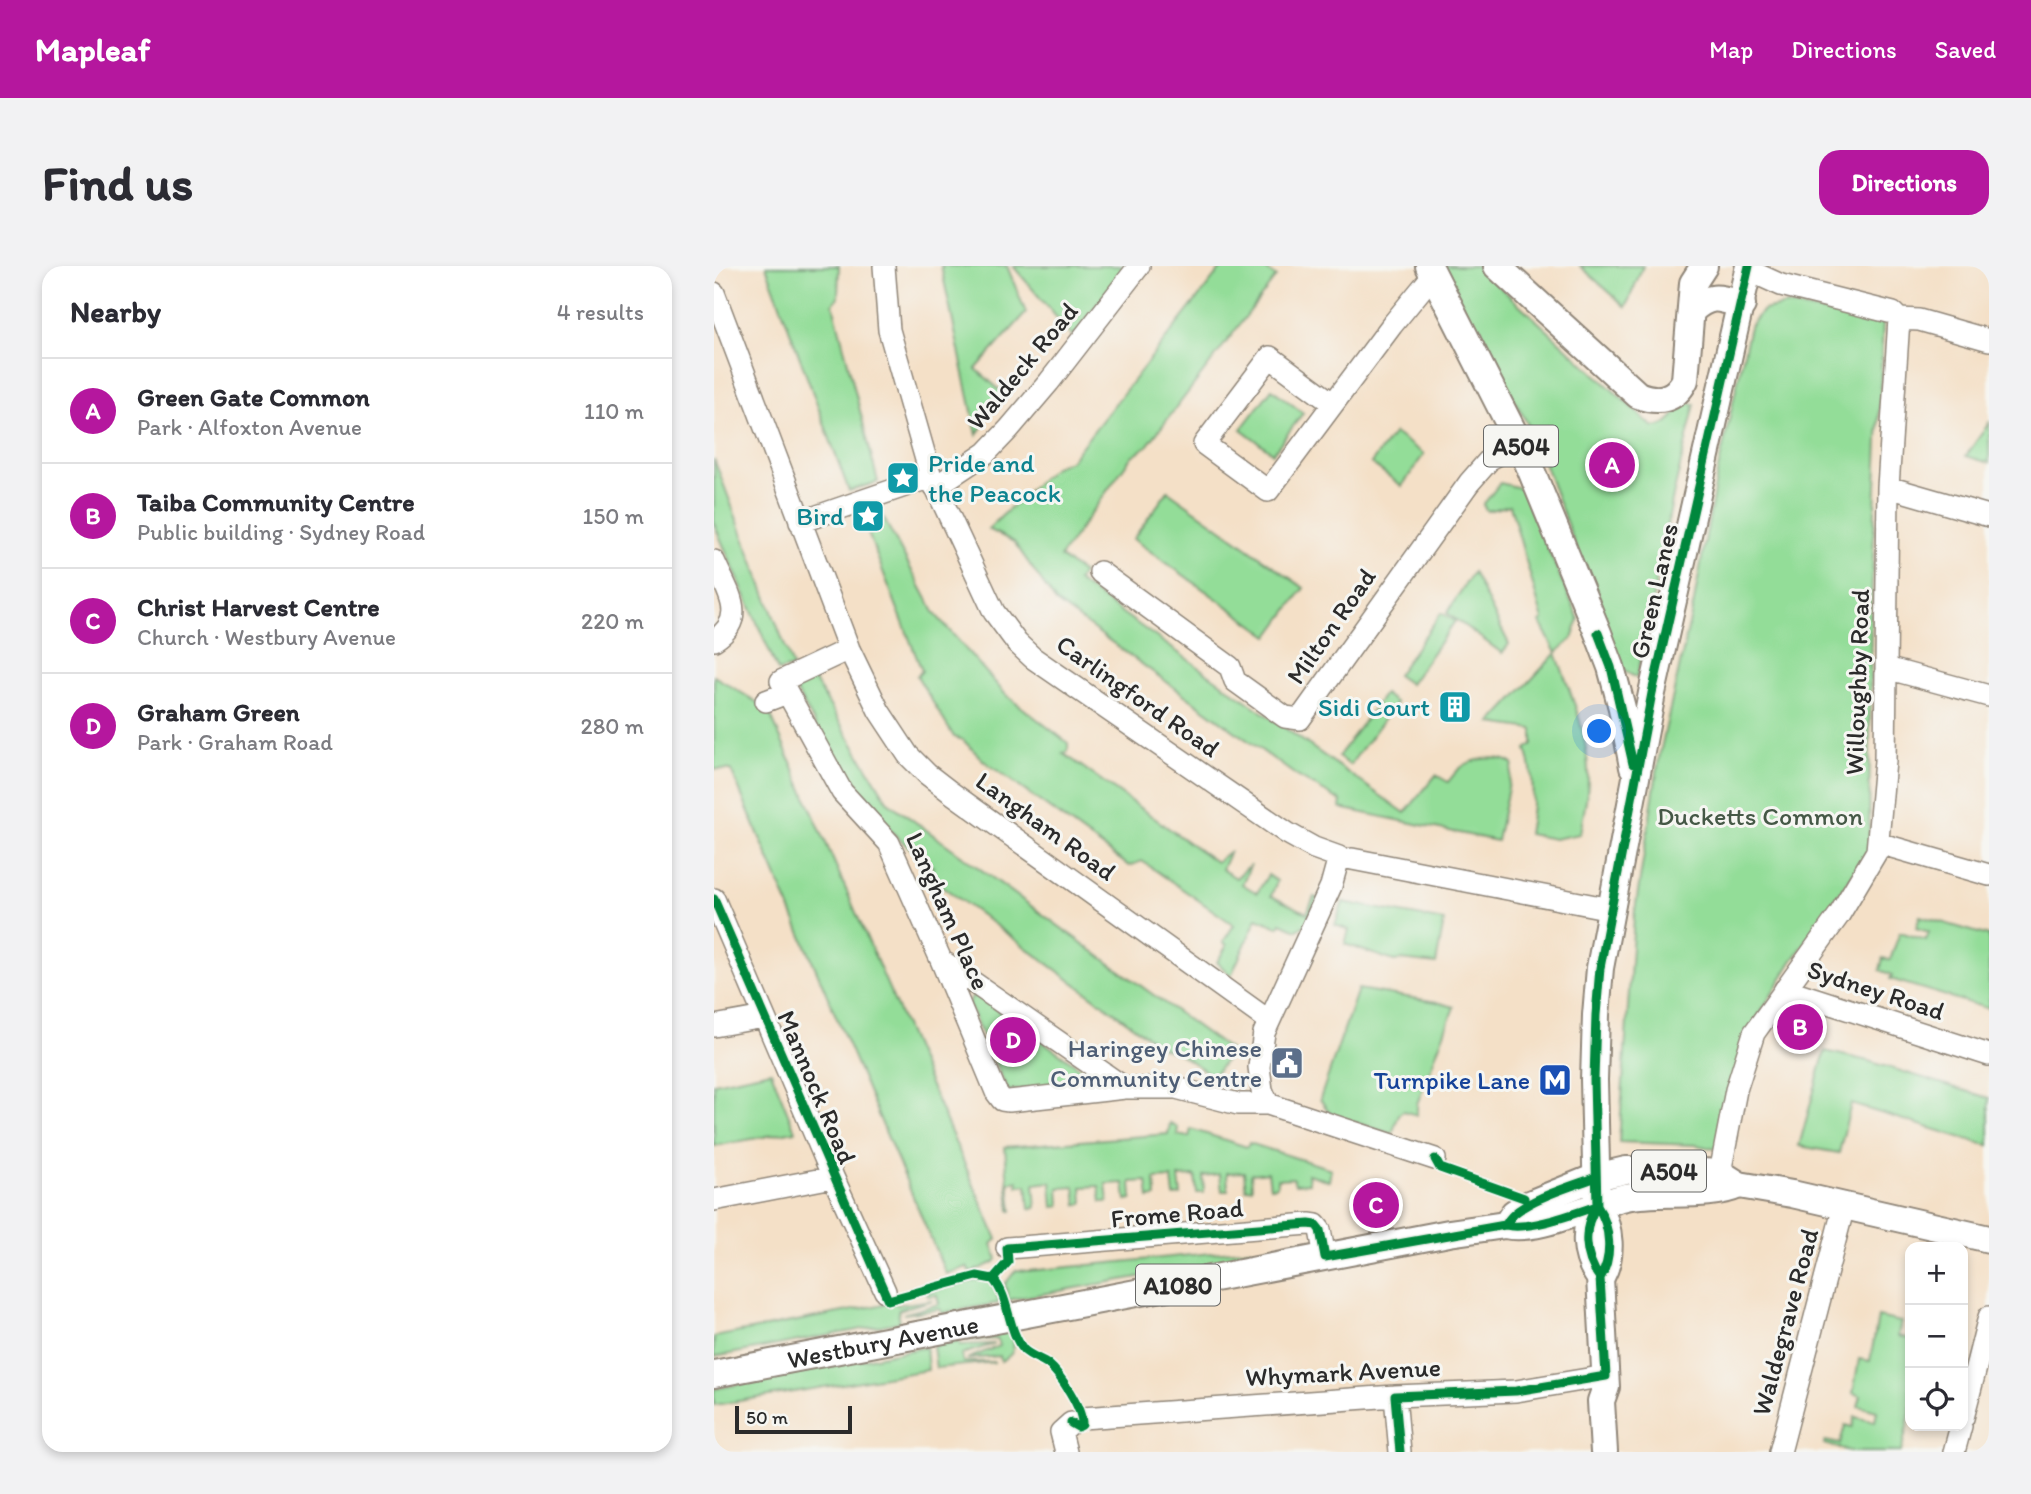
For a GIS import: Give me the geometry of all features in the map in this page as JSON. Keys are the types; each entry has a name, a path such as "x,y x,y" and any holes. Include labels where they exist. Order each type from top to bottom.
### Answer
{"main road":[{"path":"1497,266 1638,395 1650,400 1672,397 1685,380 1693,283 1703,266"},
{"name":"Green Lanes","path":"1606,1381 1600,1278 1608,1266 1607,1226 1597,1206 1594,1080 1600,968 1653,693 1716,407 1742,305 1745,267"},
{"name":"A504","path":"1431,270 1519,443 1611,667 1633,764 1633,797"},
{"path":"1692,310 1714,297 1742,305"},
{"path":"1611,667 1627,680 1653,693"},
{"name":"A504","path":"1596,1177 1626,1170 1729,1179 1989,1239"},
{"name":"Westbury Avenue","path":"1506,1224 1514,1213 1527,1205 1596,1177"},
{"name":"A504","path":"1597,1206 1624,1197 1721,1191 1729,1179"},
{"name":"Westbury Avenue","path":"714,1374 1325,1257 1506,1224 1511,1226 1533,1223 1597,1206"},
{"path":"1604,1452 1601,1401 1606,1381"},
{"path":"1606,1381 1612,1399 1614,1452"}],"street":[{"name":"Carlingford Road","path":"884,266 889,330 933,482 994,612 1010,636 1033,658 1287,833 1345,858 1611,909"},
{"name":"Waldeck Road","path":"800,522 933,482 986,453 1049,383 1139,266"},
{"path":"1745,267 1782,285 1989,340"},
{"path":"1332,403 1270,357 1204,443 1268,491 1431,270"},
{"path":"1742,305 1754,290 1782,285"},
{"name":"Langham Road","path":"714,293 849,649 879,711 908,755 927,774 1269,1021"},
{"name":"Willoughby Road","path":"1729,1179 1736,1090 1750,1040 1839,915 1875,857 1878,843 1885,761 1888,487 1899,318"},
{"name":"Milton Road","path":"1100,572 1230,667 1235,681 1285,717 1300,719 1475,475 1499,452 1519,443"},
{"path":"1888,487 1989,516"},
{"path":"714,561 732,604 733,622 725,633 714,640"},
{"path":"766,701 787,692 781,681 849,649"},
{"path":"1886,668 1989,696"},
{"name":"Langham Place","path":"787,692 842,792 889,843 996,1092 1002,1100 1125,1088"},
{"path":"1878,843 1989,875"},
{"path":"1268,1104 1262,1090 1259,1067 1261,1044 1269,1021 1345,858"},
{"name":"Mannock Road","path":"714,899 885,1291"},
{"path":"941,960 1125,1088 1176,1088 1238,1104 1268,1104 1435,1159"},
{"name":"Sydney Road","path":"1785,989 1989,1055"},
{"path":"714,1027 764,1017"},
{"path":"714,1200 833,1177"},
{"name":"Waldegrave Road","path":"1787,1450 1844,1206"},
{"name":"Frome Road","path":"1007,1248 1316,1224 1320,1230 1325,1257"},
{"path":"1968,1399 1989,1317"},
{"name":"Whymark Avenue","path":"1066,1452 1061,1432 1077,1420 1395,1396 1516,1391 1606,1381"},
{"path":"1395,1396 1400,1452"},
{"path":"1954,1452 1960,1431"}],"green space":[{"path":"766,266 839,266 838,297 833,304 878,482 849,491"},
{"path":"941,266 1007,266 1026,313 976,369 1002,392 977,435"},
{"path":"1013,266 1126,266 1073,337"},
{"path":"1223,266 1262,266 1276,277 1147,446 1132,456 1060,557 1083,573 1077,581 1405,813 1436,775 1448,782 1464,765 1485,759 1500,759 1513,764 1497,841 1340,808 1341,801 1297,776 1056,602 1014,542 988,529 1054,467 1070,461"},
{"path":"1441,266 1477,266 1652,426 1667,423 1686,402 1695,404 1673,496 1637,678 1622,670 1533,434"},
{"path":"1580,266 1643,266 1626,307"},
{"name":"Ducketts Common","path":"1787,305 1883,323 1871,604 1869,851 1791,963 1745,1038 1720,1150 1696,1145 1619,1142 1634,917 1660,753 1694,602 1717,474 1750,326 1763,310"},
{"path":"1272,389 1303,413 1273,453 1241,429"},
{"path":"1989,423 1989,463 1966,456"},
{"path":"1394,433 1424,454 1402,486 1371,463"},
{"path":"714,459 793,667 778,671 714,524"},
{"path":"1500,483 1521,488 1579,619 1572,639 1556,653 1540,622 1543,620 1510,505 1487,511 1483,505"},
{"path":"1168,491 1304,588 1269,636 1133,539"},
{"path":"883,517 935,614 1006,695 1068,743 1068,752 1063,753 1216,862 1230,851 1222,869 1236,878 1251,864 1242,884 1257,893 1268,875 1277,881 1271,896 1307,913 1314,897 1318,898 1306,924 1297,930 1281,923 1278,927 1257,918 1231,976 1217,962 1227,945 1223,942 1234,925 1142,861 1129,866 984,761 963,740 954,737 917,676 922,671 862,518"},
{"path":"1473,572 1509,644 1502,653 1447,613"},
{"path":"1441,613 1455,621 1410,684 1397,675"},
{"path":"1556,653 1582,728 1588,782 1580,834 1554,839 1528,834 1533,792 1526,749 1533,744 1533,729 1491,723"},
{"path":"810,673 888,802 1232,1052 1213,1076 1178,1053 1163,1048 928,876 933,867 898,838 852,789 795,689"},
{"path":"714,676 768,709 997,1239 992,1244 997,1259 995,1262 970,1273 967,1267 946,1274 731,770 714,769"},
{"path":"1384,694 1396,703 1350,765 1338,757"},
{"path":"1343,902 1444,921 1436,964 1394,961 1345,944 1349,930 1335,925"},
{"path":"1920,916 1989,936 1989,1009 1890,979 1892,975 1880,970 1883,958 1890,960 1900,932 1926,940 1929,932 1916,928"},
{"path":"1358,989 1454,1007 1417,1104 1417,1115 1403,1111 1399,1114 1392,1134 1331,1115 1320,1099"},
{"path":"973,995 1092,1076 1093,1083 1008,1091 968,1004"},
{"path":"1825,1051 1868,1061 1989,1098 1989,1146 1851,1104 1839,1153 1799,1146"},
{"path":"771,1071 795,1131 714,1146 714,1083"},
{"path":"1170,1123 1178,1127 1177,1135 1189,1137 1191,1129 1247,1147 1249,1143 1331,1169 1329,1181 1308,1174 1309,1183 1295,1184 1293,1178 1277,1179 1277,1186 1270,1187 1268,1172 1251,1174 1252,1188 1246,1189 1244,1172 1227,1173 1228,1191 1222,1191 1220,1174 1203,1176 1204,1193 1197,1193 1195,1176 1179,1177 1181,1195 1174,1196 1172,1178 1155,1179 1156,1197 1149,1198 1147,1181 1131,1182 1132,1199 1126,1200 1124,1183 1106,1184 1108,1202 1101,1202 1099,1186 1082,1187 1083,1204 1077,1205 1075,1187 1059,1188 1060,1206 1053,1207 1051,1182 1034,1184 1036,1208 1029,1209 1027,1185 1018,1186 1018,1181 1009,1183 1010,1211 1005,1147 1168,1134"},
{"path":"1252,1249 1252,1255 1235,1260 1008,1300 1005,1284 1016,1270"},
{"path":"983,1278 993,1284 1000,1303 942,1313 940,1309 903,1314 939,1304 937,1295 928,1296 927,1292"},
{"path":"933,1300 898,1310 900,1322 714,1357 714,1337 895,1302 897,1305"},
{"path":"1878,1317 1901,1322 1898,1336 1905,1338 1906,1431 1901,1452 1853,1452 1824,1444 1825,1441 1840,1444 1845,1425 1852,1427 1855,1417 1875,1422 1877,1411 1858,1406 1861,1396 1853,1393 1859,1359 1870,1361"},
{"path":"1010,1331 1013,1349 1006,1359 1001,1361 1000,1356 967,1359 999,1346 997,1339 964,1340"},
{"path":"959,1341 960,1345 994,1344 962,1354 963,1362 995,1362 936,1368 933,1346"},
{"path":"926,1347 928,1370 714,1405 714,1389"}],"cycle path":[{"path":"1600,1278 1607,1261 1609,1242 1608,1232 1597,1206 1594,1080 1600,968 1652,693 1749,266"},
{"path":"1598,633 1611,667 1633,764"},
{"path":"714,899 888,1300 977,1276 993,1279 1003,1295 1018,1342 1026,1352 1053,1369 1075,1401 1082,1425 1078,1427 1071,1423"},
{"path":"1435,1159 1440,1168 1524,1198"},
{"path":"1506,1225 1520,1209 1532,1202 1596,1177"},
{"path":"993,1279 1008,1262 1007,1248 1309,1224 1316,1225 1320,1230 1325,1257 1505,1225 1538,1224 1597,1206"},
{"path":"1400,1452 1395,1396 1516,1391 1606,1376 1600,1278 1591,1261 1587,1242 1589,1223 1597,1206"}],"place":[{"name":"Green Gate Common","path":"1612,465"},
{"name":"Pride and the Peacock","path":"903,478"},
{"name":"Bird","path":"868,516"},
{"name":"Sidi Court","path":"1455,707"},
{"name":"Taiba Community Centre","path":"1800,1027"},
{"name":"Graham Green","path":"1013,1040"},
{"name":"Haringey Chinese Community Centre","path":"1287,1063"},
{"name":"Turnpike Lane","path":"1555,1080"},
{"name":"Christ Harvest Centre","path":"1376,1205"}]}
